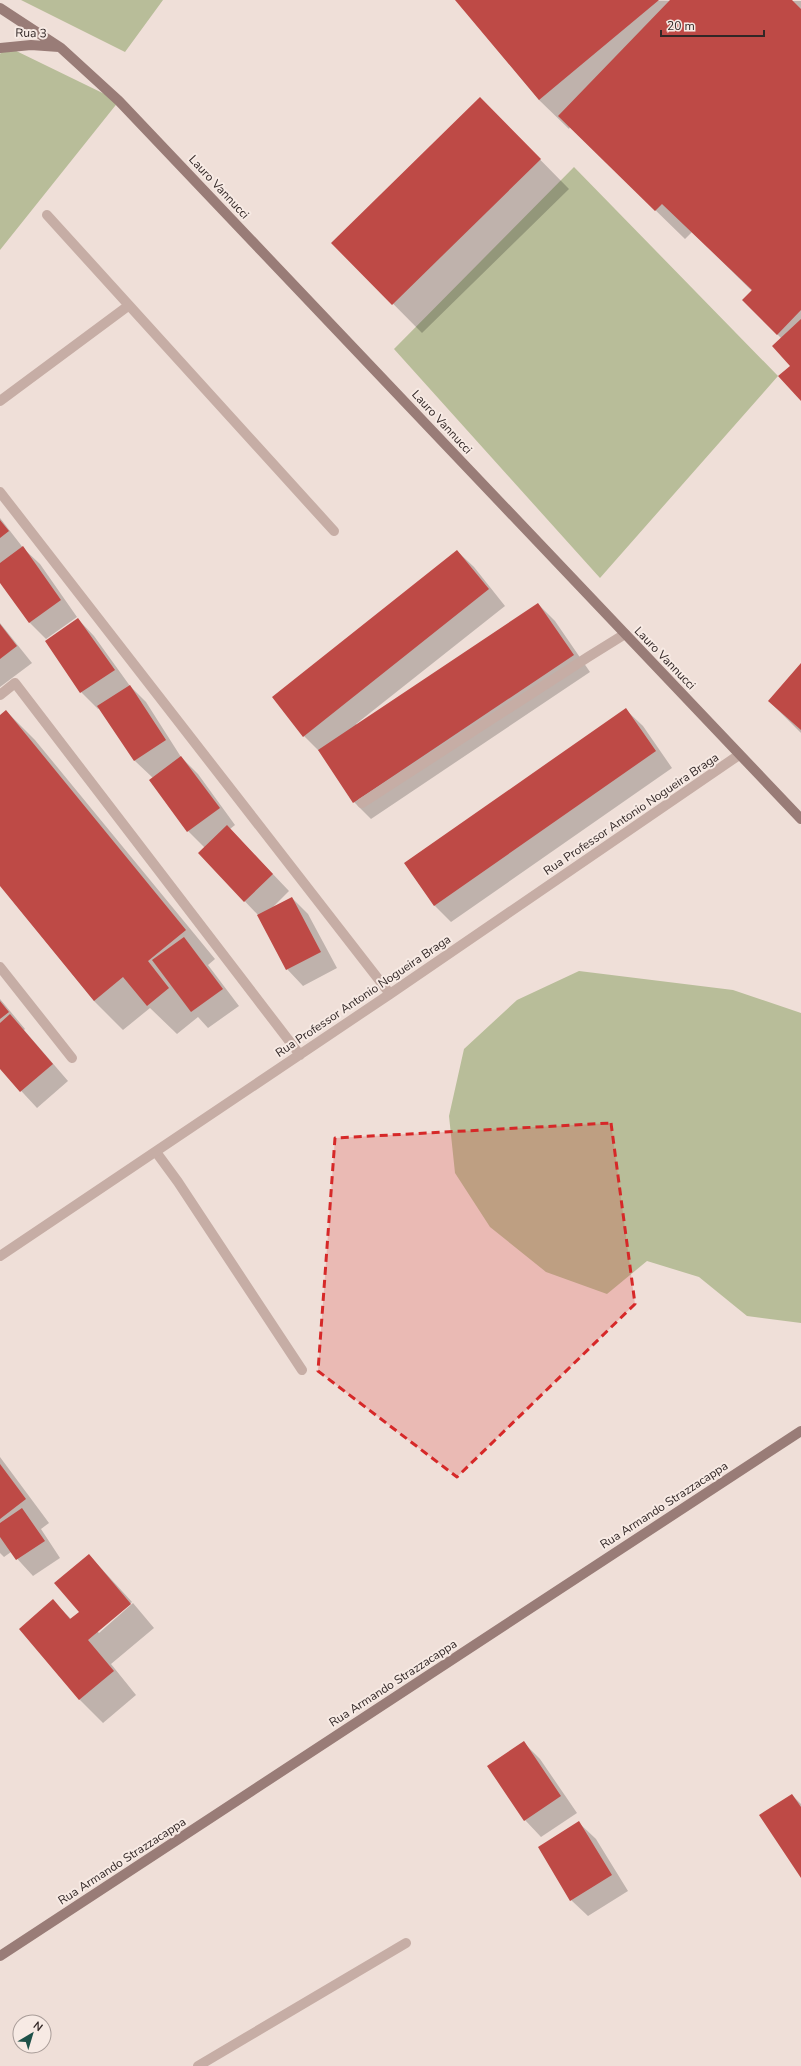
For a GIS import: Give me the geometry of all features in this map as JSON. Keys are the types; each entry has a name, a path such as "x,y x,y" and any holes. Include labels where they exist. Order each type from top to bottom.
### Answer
{"street":[{"name":"Rua 3","path":"0,8 61,48"},
{"name":"Rua 3","path":"0,48 31,45 61,48"},
{"name":"Lauro Vannucci","path":"61,48 120,100 801,819"},
{"path":"47,215 334,532"},
{"path":"0,401 128,306"},
{"path":"0,492 390,994"},
{"path":"362,803 588,656 625,634"},
{"path":"0,695 15,683 300,1055"},
{"name":"Rua Professor Antonio Nogueira Braga","path":"0,1256 390,994 739,755"},
{"path":"0,967 72,1058"},
{"path":"156,1152 302,1370"},
{"name":"Rua Armando Strazzacappa","path":"0,1956 801,1431"},
{"path":"198,2066 406,1943"}],"highlighted area":[{"path":"611,1123 635,1304 457,1477 318,1371 335,1138"}],"green space":[{"path":"21,0 163,0 125,52"},
{"path":"6,46 119,101 0,250 0,54"},
{"path":"574,167 778,376 600,578 394,349"},
{"path":"579,971 733,990 801,1013 801,1323 747,1316 699,1277 647,1261 607,1294 546,1272 490,1227 455,1173 449,1116 464,1049 517,1000"}],"building":[{"path":"455,0 659,0 539,100"},
{"path":"670,0 792,0 801,9 801,310 777,335 742,300 752,290 662,204 655,211 558,116"},
{"path":"480,97 541,159 392,305 331,243"},
{"path":"801,319 801,401 778,376 790,366 772,346"},
{"path":"0,520 9,531 0,538"},
{"path":"23,546 61,600 29,623 0,583 0,563"},
{"path":"457,550 489,589 303,737 272,697"},
{"path":"538,603 574,655 353,803 318,750"},
{"path":"78,618 115,670 80,693 45,641"},
{"path":"0,624 17,646 0,659"},
{"path":"801,663 801,730 768,701"},
{"path":"130,685 166,740 134,761 97,706"},
{"path":"626,708 656,751 434,906 404,863"},
{"path":"6,710 186,930 148,961 169,988 147,1006 123,977 94,1001 0,886 0,715"},
{"path":"181,756 220,808 187,832 149,780"},
{"path":"227,825 273,874 244,902 198,853"},
{"path":"292,897 321,952 286,970 257,915"},
{"path":"184,937 223,989 191,1012 152,960"},
{"path":"0,1001 9,1012 0,1019"},
{"path":"10,1014 53,1064 20,1092 0,1069 0,1023"},
{"path":"0,1464 26,1499 0,1519"},
{"path":"22,1508 45,1541 16,1560 0,1537 0,1523"},
{"path":"89,1554 131,1604 88,1640 114,1671 79,1700 19,1629 53,1599 70,1619 79,1612 54,1583"},
{"path":"524,1741 561,1796 524,1821 487,1766"},
{"path":"792,1794 801,1807 801,1878 759,1815"},
{"path":"579,1821 612,1875 570,1901 538,1847"}]}
